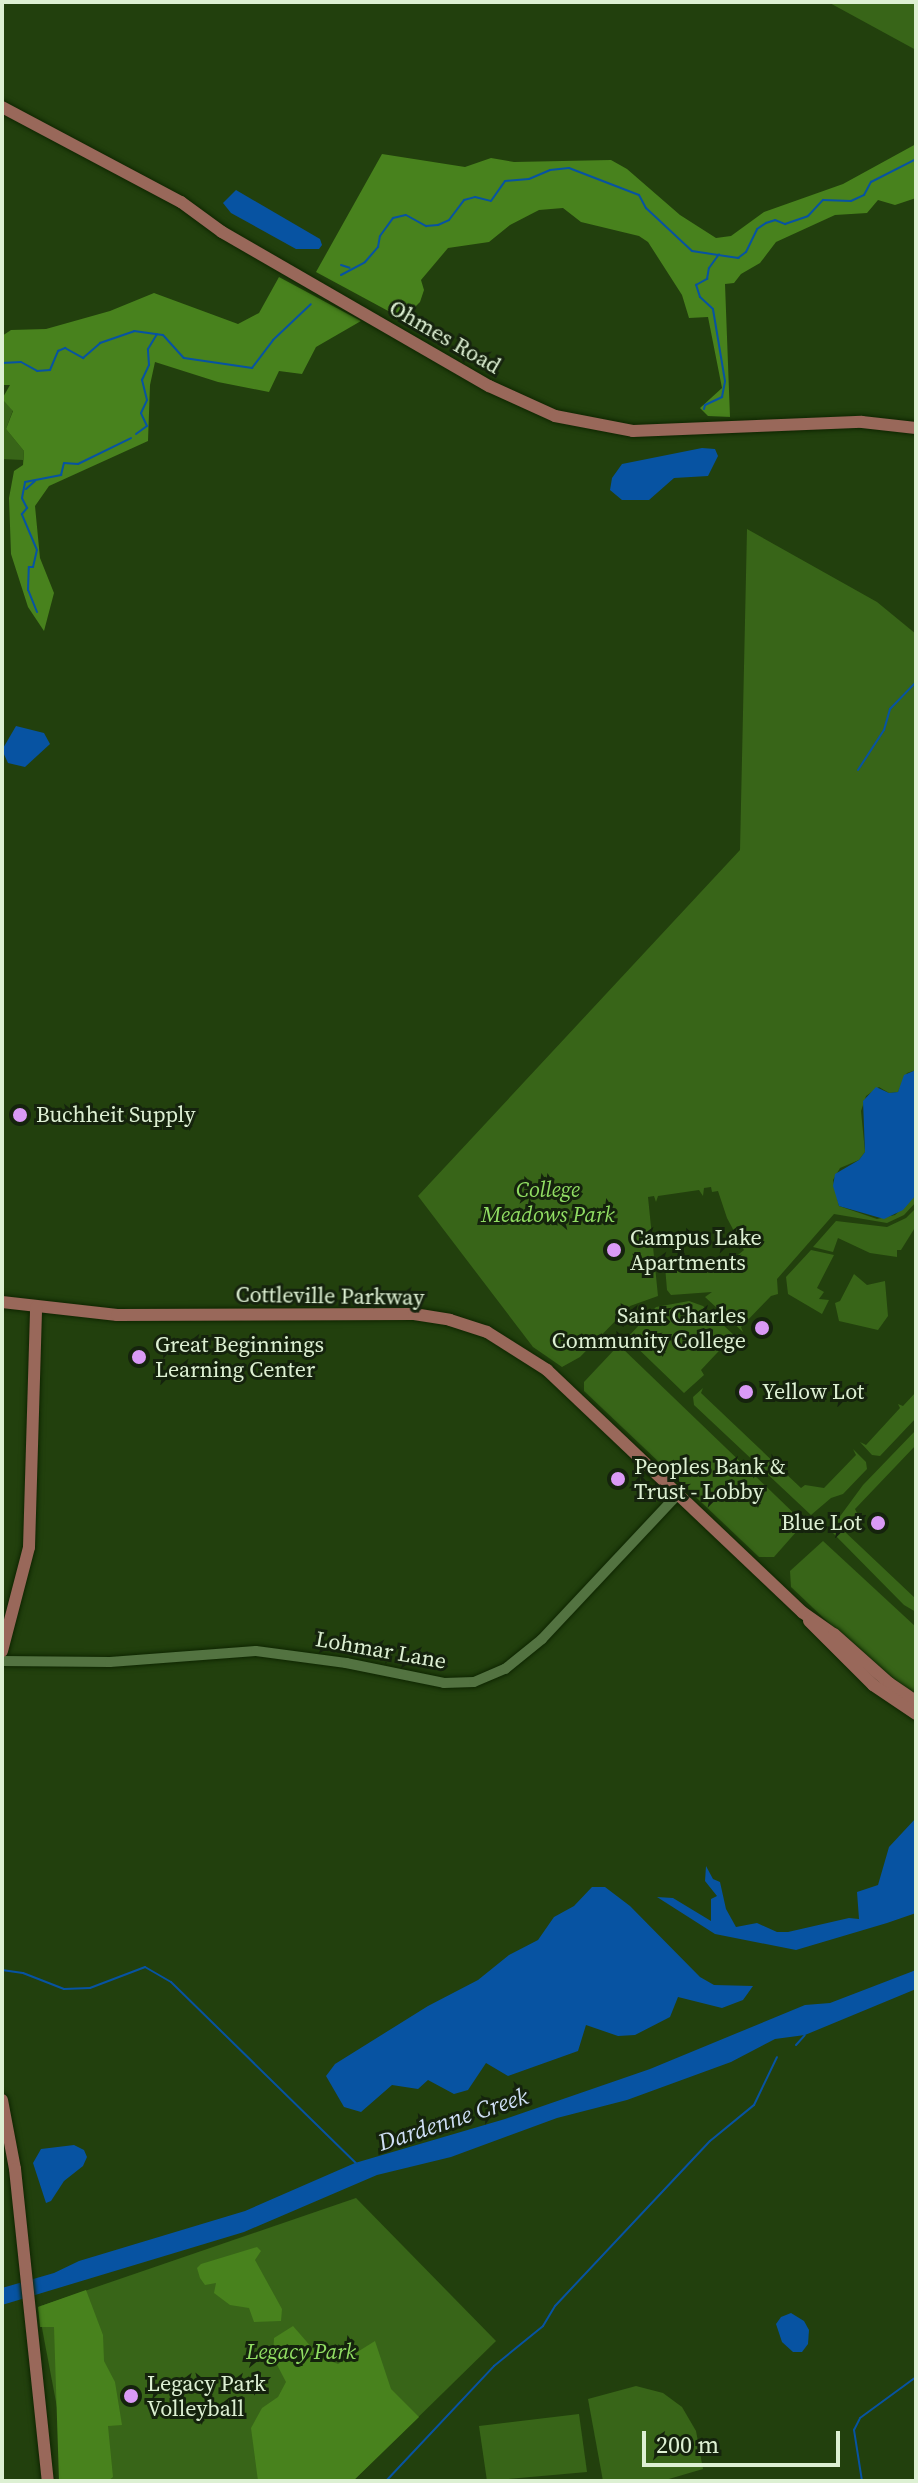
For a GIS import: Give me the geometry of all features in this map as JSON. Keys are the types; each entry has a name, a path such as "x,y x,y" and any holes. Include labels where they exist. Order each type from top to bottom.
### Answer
{"main road":[{"name":"Ohmes Road","path":"2,107 181,202 222,232 489,386 555,416 633,431 862,422 916,428"},
{"name":"Cottleville Parkway","path":"2,1302 117,1315 401,1314 463,1323 501,1339 533,1359 802,1612 834,1634 889,1683 916,1701"},
{"path":"2,1651 29,1547 36,1307"},
{"name":"Cottleville Parkway","path":"802,1612 820,1636 864,1678 916,1714"},
{"path":"2,2100 11,2137 48,2481"}],"street":[{"name":"Lohmar Lane","path":"2,1661 110,1662 256,1651 346,1663 444,1683 474,1682 505,1669 542,1639 678,1494"}],"green space":[{"path":"828,2 916,2 916,50"},
{"path":"916,144 916,198 895,205 878,200 867,213 835,215 776,242 760,263 741,274 734,283 725,284 730,417 708,416 700,408 722,388 708,317 689,318 682,295 648,242 639,236 581,222 563,208 539,210 510,225 489,242 448,248 421,280 424,290 420,302 403,319 316,272 382,154 465,167 491,158 514,162 611,160 627,169 680,215 716,238 731,236 764,212 843,184"},
{"path":"279,277 361,321 316,347 302,374 279,371 269,392 218,382 155,362 150,385 148,441 49,486 35,506 40,558 54,593 44,631 28,607 11,554 9,498 14,471 23,465 24,451 6,429 13,411 2,399 10,385 2,385 2,336 11,330 46,329 110,311 154,293 238,324 259,313"},
{"path":"2,399 13,410 6,429 24,451 23,460 2,459"},
{"name":"College Meadows Park","path":"747,529 877,602 916,634 916,1070 907,1073 898,1092 889,1093 879,1087 866,1096 861,1111 865,1152 859,1160 840,1168 833,1180 839,1206 877,1219 895,1215 916,1195 916,1202 904,1215 887,1223 834,1214 777,1279 778,1294 771,1296 741,1327 743,1332 705,1297 712,1292 671,1295 667,1290 665,1266 669,1272 738,1263 738,1255 744,1250 727,1218 718,1191 712,1192 711,1187 704,1188 703,1196 699,1190 658,1196 656,1202 654,1196 648,1197 658,1296 630,1306 580,1357 562,1367 533,1347 418,1196 740,850"},
{"path":"916,1208 916,1226 901,1250 897,1250 897,1257 870,1253 838,1238 833,1252 813,1247 836,1221 887,1227 906,1218"},
{"path":"811,1250 834,1255 817,1288 824,1292 819,1299 829,1300 822,1314 788,1294 786,1277"},
{"path":"854,1274 867,1285 885,1281 888,1316 878,1330 839,1321 835,1303 840,1301"},
{"path":"689,1301 703,1306 738,1339 732,1337 701,1370 704,1375 684,1393 627,1338 656,1307"},
{"path":"622,1348 804,1523 774,1557 759,1557 584,1391 584,1382 615,1349"},
{"path":"703,1388 701,1393 801,1488 805,1485 824,1488 856,1455 853,1449 866,1462 867,1469 843,1494 831,1498 811,1515 694,1405 693,1397"},
{"path":"916,1392 916,1418 880,1456 872,1455 860,1442 866,1445 900,1408 898,1404 903,1406"},
{"path":"916,1430 916,1445 855,1509 858,1515 843,1530 916,1599 916,1612 904,1605 830,1530 863,1485"},
{"path":"823,1541 916,1627 916,1696 873,1665 791,1587 790,1571"},
{"name":"Legacy Park","path":"356,2198 496,2341 353,2481 71,2481 38,2307"},
{"path":"257,2247 261,2251 255,2260 282,2309 281,2321 254,2322 249,2308 230,2305 214,2293 216,2283 205,2285 200,2278 197,2268 201,2264"},
{"path":"86,2290 103,2335 104,2361 115,2382 122,2425 108,2426 113,2477 108,2481 59,2481 54,2327 40,2327 38,2307"},
{"path":"293,2326 320,2357 338,2364 375,2341 391,2389 419,2417 353,2481 258,2481 251,2428 262,2408 278,2397 286,2382 273,2357 274,2338"},
{"path":"636,2386 663,2393 682,2407 696,2431 703,2469 662,2481 603,2481 588,2399"},
{"path":"579,2414 587,2472 487,2481 479,2426"}],"water":[{"path":"236,190 320,239 322,245 319,249 296,249 231,213 223,203"},
{"path":"702,448 715,449 718,456 708,476 674,478 649,500 622,500 610,490 612,478 622,464"},
{"path":"16,726 44,733 50,744 25,767 8,763 2,750"},
{"path":"916,1070 916,1195 903,1210 884,1219 839,1206 833,1186 835,1174 859,1160 865,1152 863,1101 876,1087 889,1093 898,1092 904,1075"},
{"path":"916,1818 916,1913 887,1923 796,1950 715,1934 657,1897 673,1898 711,1921 711,1899 717,1896 705,1881 706,1866 713,1879 720,1882 726,1909 736,1927 757,1923 777,1932 788,1932 849,1918 859,1919 857,1892 878,1885 889,1847"},
{"path":"592,1887 605,1887 630,1906 700,1977 714,1985 753,1986 743,2000 722,2008 678,1997 670,2017 635,2035 618,2036 586,2025 578,2051 508,2076 486,2063 468,2090 454,2094 428,2080 418,2089 392,2085 361,2112 344,2107 326,2076 335,2064 428,2006 478,1980 509,1955 538,1940 554,1917 574,1906"},
{"path":"916,1970 916,1989 805,2035 775,2039 731,2062 627,2100 557,2118 451,2157 377,2175 244,2232 2,2305 2,2288 54,2273 79,2261 245,2211 355,2163 505,2119 650,2069 805,2005 830,2003"},
{"path":"74,2145 84,2150 87,2157 83,2166 64,2181 51,2201 46,2203 33,2163 41,2149"},
{"path":"791,2313 804,2321 809,2330 808,2344 802,2352 793,2352 782,2342 776,2324 781,2317"}],"waterway":[{"path":"341,275 365,262 378,247 380,236 393,218 406,215 426,226 438,225 449,220 464,200 475,197 491,201 505,181 529,179 550,170 569,168 639,195 646,208 692,251 738,258 746,252 757,229 766,223 775,220 785,224 808,216 823,200 851,201 864,195 871,182 916,159"},
{"path":"704,409 705,405 722,397 725,381 713,309 700,297 696,285 707,279 709,268 719,254"},
{"path":"341,265 350,268"},
{"path":"2,363 21,362 37,371 50,370 58,351 65,348 83,358 100,343 134,331 163,335 184,358 252,368 273,340 311,304"},
{"path":"136,434 147,426 141,413 147,400 142,380 149,365 148,349 157,334"},
{"path":"37,612 28,590 29,567 33,567 37,550 22,514 27,508 22,498 25,482 61,475 64,463 78,464 131,438"},
{"path":"26,489 35,481"},
{"path":"858,770 884,730 890,709 916,682"},
{"path":"2,1970 23,1973 64,1989 90,1988 145,1967 171,1982 356,2163"},
{"path":"796,2045 805,2035"},
{"path":"386,2481 494,2366 543,2326 555,2306 710,2141 754,2105 777,2057"},
{"path":"862,2481 854,2430 860,2418 916,2377"}],"place":[{"name":"Buchheit Supply","path":"20,1115"},
{"name":"Campus Lake Apartments","path":"614,1250"},
{"name":"Saint Charles Community College","path":"762,1328"},
{"name":"Great Beginnings Learning Center","path":"139,1357"},
{"name":"Yellow Lot","path":"746,1392"},
{"name":"Peoples Bank & Trust - Lobby","path":"618,1479"},
{"name":"Blue Lot","path":"878,1523"},
{"name":"Legacy Park Volleyball","path":"131,2396"}],"water label":[{"name":"Dardenne Creek","path":"453,2119"}]}
